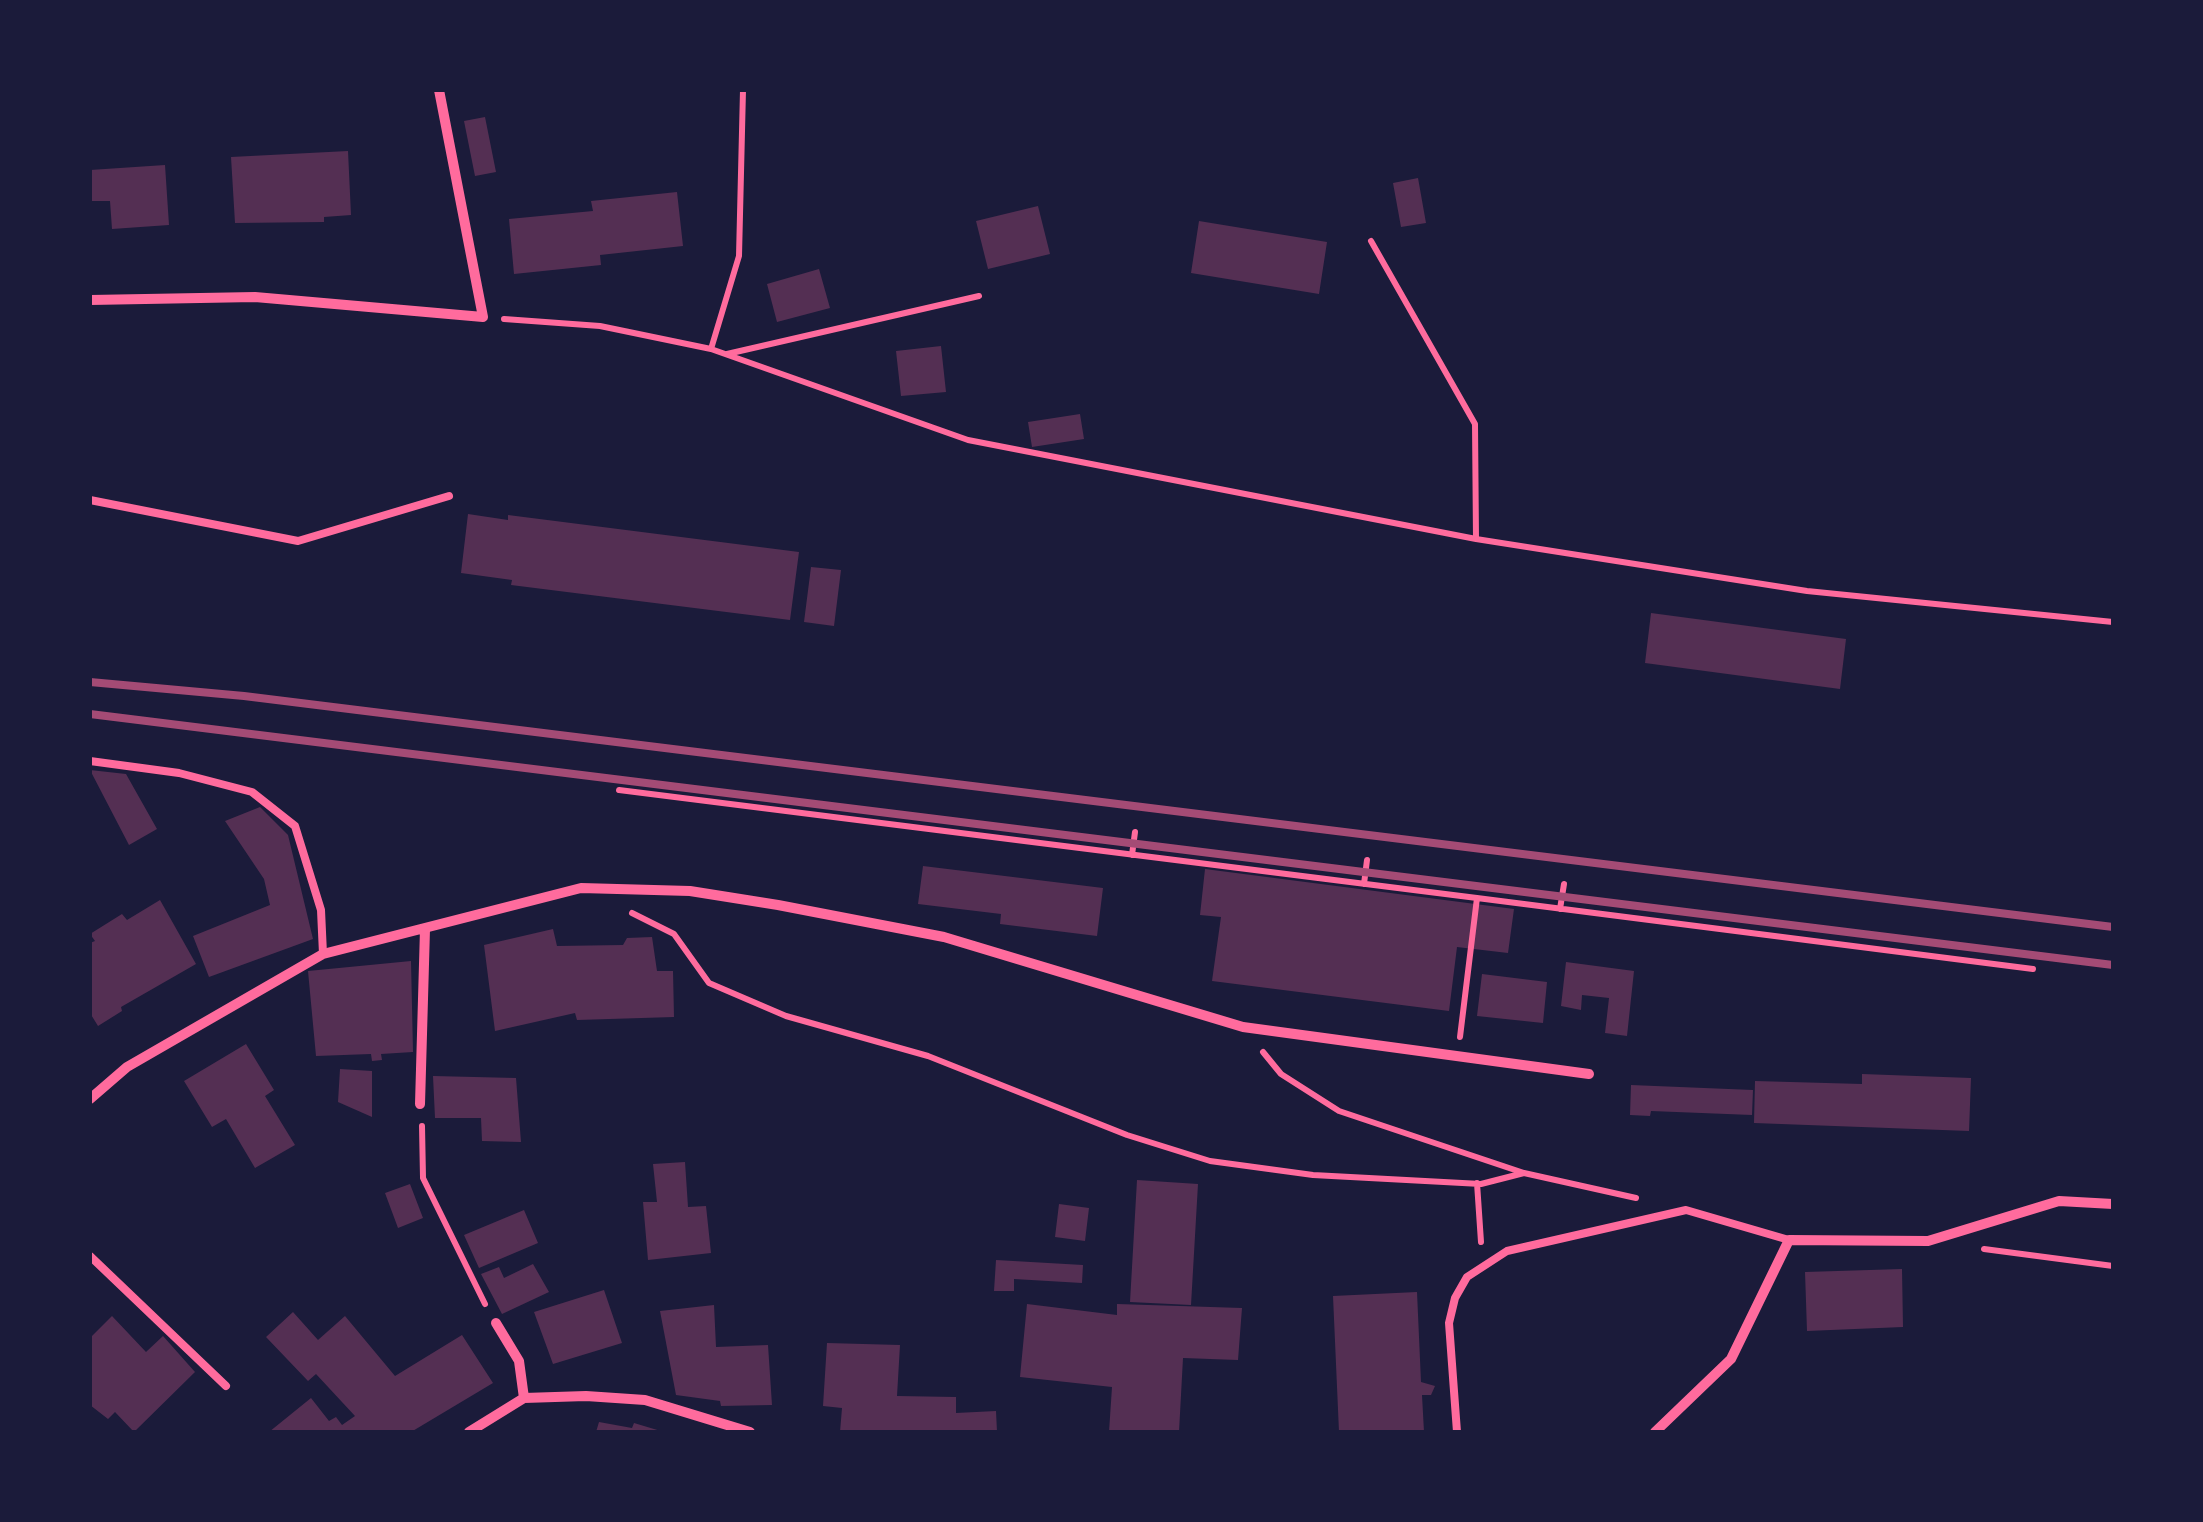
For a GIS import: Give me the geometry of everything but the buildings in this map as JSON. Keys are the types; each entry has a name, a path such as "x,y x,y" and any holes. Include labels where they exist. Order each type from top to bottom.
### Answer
{"street":[{"path":"90,300 255,297 483,317 439,90"},
{"path":"90,1099 127,1067 323,954 581,888 690,891 944,938 1243,1027 1589,1074"},
{"path":"420,1104 424,929"},
{"path":"1655,1432 1731,1359 1789,1240 1928,1241 2059,1202 2113,1204"},
{"path":"496,1322 519,1361 524,1398"},
{"path":"469,1432 524,1398 645,1400 750,1432"}],"lane":[{"path":"90,500 298,541 450,496"},
{"path":"90,761 179,773 252,792 295,826 321,910 323,954"},
{"path":"1457,1432 1449,1323 1455,1298 1467,1277 1508,1252 1686,1210 1789,1240"},
{"path":"90,1256 226,1386"}],"path":[{"path":"711,349 739,256 743,90"},
{"path":"1371,241 1475,424 1476,539"},
{"path":"726,354 979,296"},
{"path":"483,317 600,326 711,349 968,440 1476,539 1807,591 2113,622"},
{"path":"619,790 2033,969"},
{"path":"1132,854 1135,832"},
{"path":"1364,884 1367,860"},
{"path":"1560,909 1564,884"},
{"path":"1458,1058 1477,898"},
{"path":"628,911 674,934 709,983 786,1016 928,1056 1210,1162 1312,1175 1477,1183 1524,1173"},
{"path":"1243,1027 1281,1074 1339,1111 1524,1173 1686,1210"},
{"path":"422,1120 423,1178 442,1224 496,1322"},
{"path":"1477,1183 1482,1268"},
{"path":"1928,1241 2113,1266"}],"railway":[{"path":"90,682 244,696 2113,927"},
{"path":"90,714 2113,965"}]}
